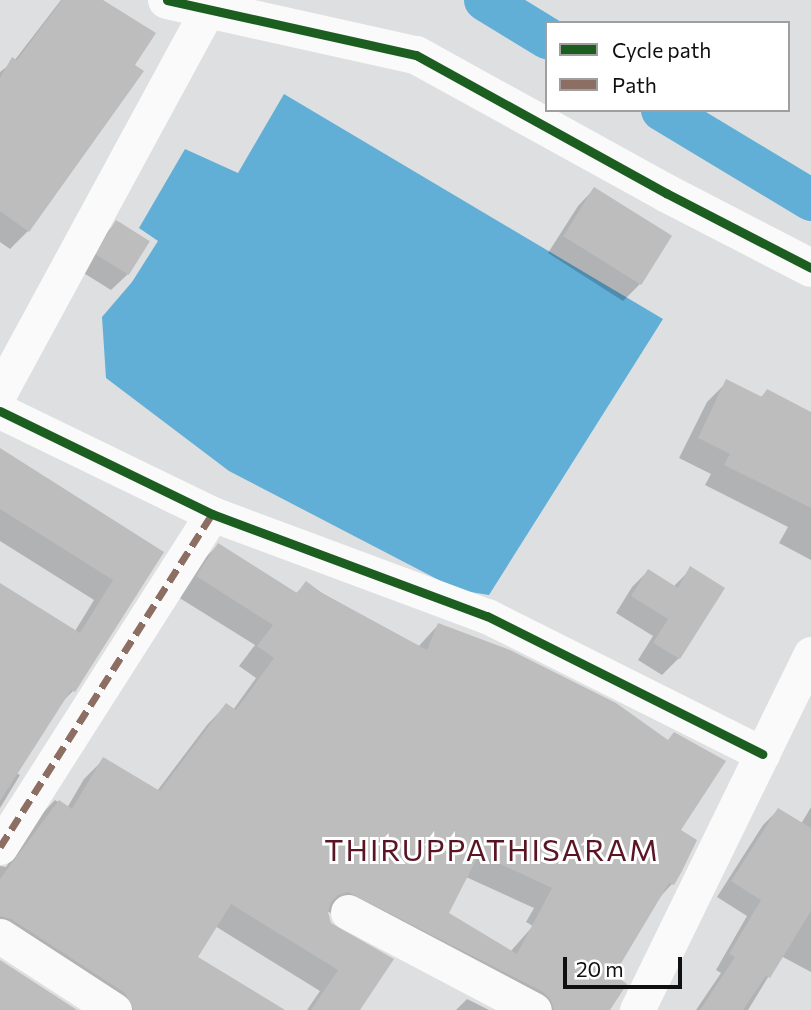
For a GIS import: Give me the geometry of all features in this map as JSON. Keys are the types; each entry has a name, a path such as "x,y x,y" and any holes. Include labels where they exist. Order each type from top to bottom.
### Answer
{"street":[{"path":"167,0 416,55 666,193 811,268"},
{"path":"0,392 207,10"},
{"path":"0,411 212,514 487,616 762,754"},
{"path":"0,847 212,514"},
{"path":"637,1010 811,654"},
{"path":"348,912 534,1010"},
{"path":"0,936 114,1010"}],"water":[{"path":"284,94 663,319 489,595 458,590 229,471 106,378 102,317 132,282 158,241 139,228 185,149 238,173"}],"building":[{"path":"62,0 103,0 156,33 135,65 144,71 29,232 0,211 0,78 12,57 17,60"},
{"path":"594,187 672,236 641,285 563,236"},
{"path":"116,220 150,241 129,275 95,254"},
{"path":"726,379 762,397 767,389 811,412 811,508 724,465 730,454 698,438"},
{"path":"0,448 164,552 75,692 71,690 0,801 0,583 80,633 113,580 0,509"},
{"path":"218,543 297,593 306,581 322,593 427,650 438,623 510,650 616,703 668,740 674,732 726,761 681,830 697,840 674,885 669,883 614,975 627,984 610,1010 554,1010 551,1000 543,992 348,892 338,895 331,902 328,912 331,923 394,959 360,1010 311,1010 338,970 231,904 198,957 285,1010 134,1010 125,993 11,919 0,916 0,879 59,800 72,809 103,757 160,791 226,703 236,710 274,658 257,646 273,625 196,576","holes":["479,854 552,888 517,954 449,913"]},
{"path":"690,566 725,588 680,659 653,643 668,619 631,596 648,569 678,588"},
{"path":"778,808 811,828 811,911 770,978 766,976 743,1010 700,1010 735,957 729,954 761,900 731,881"},
{"path":"0,960 77,1010 0,1010"}],"waterway":[{"path":"485,0 545,37"},
{"path":"665,112 811,200"}],"marked path":[{"path":"0,847 212,514"}],"cycle path":[{"path":"167,0 416,55 666,193 811,268"},
{"path":"0,411 212,514 487,616 762,754"}],"district":[{"name":"THIRUPPATHISARAM","path":"492,849"}]}
